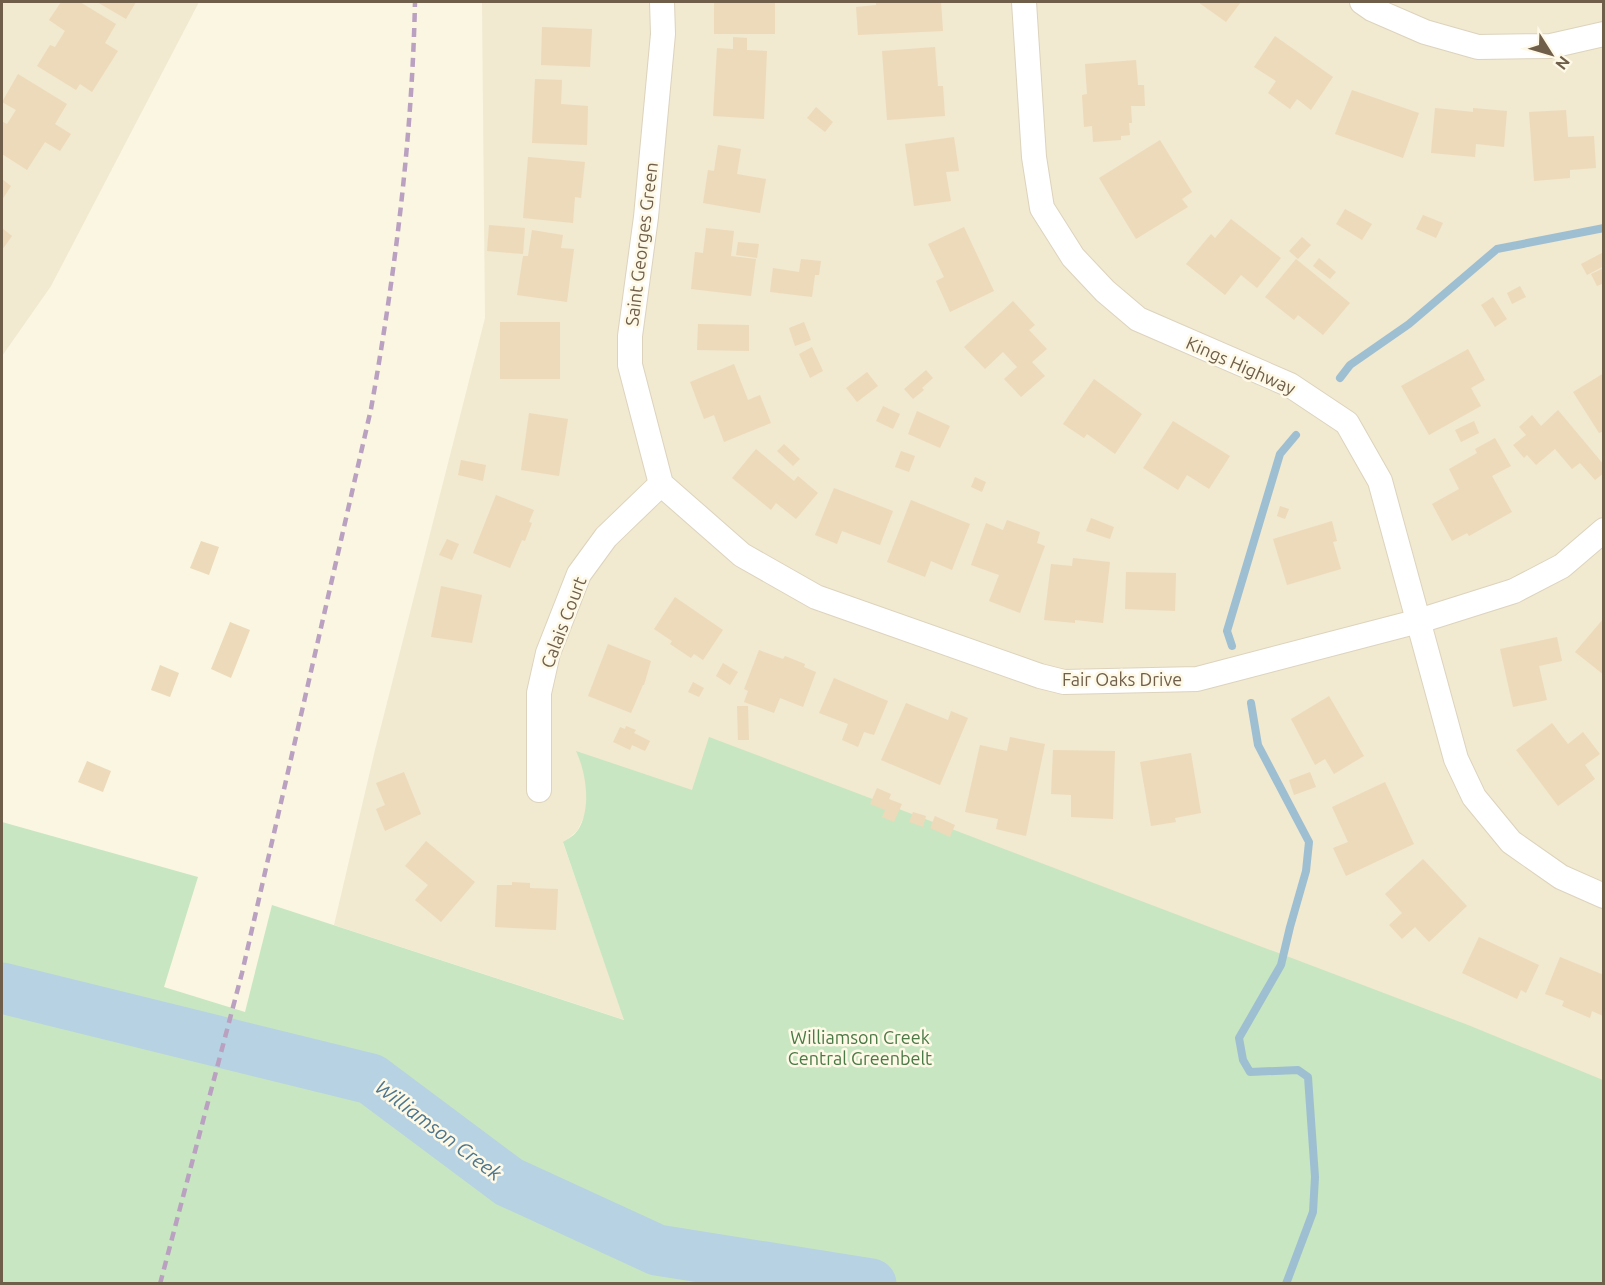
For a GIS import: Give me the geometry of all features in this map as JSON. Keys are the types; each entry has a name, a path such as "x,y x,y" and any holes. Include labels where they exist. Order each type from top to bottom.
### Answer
{"street":[{"name":"Saint Georges Green","path":"661,484 630,365 630,336 646,217 663,34 662,2"},
{"name":"Kings Highway","path":"1024,2 1034,157 1042,208 1073,257 1104,291 1138,319 1290,385 1347,423 1380,481 1456,759 1474,797 1511,842 1561,877 1604,896"},
{"path":"1362,2 1372,9 1425,32 1478,47 1551,46 1604,34"},
{"name":"Fair Oaks Drive","path":"661,484 742,555 816,597 1040,676 1064,682 1197,679 1419,621 1514,591 1562,566 1604,530"},
{"name":"Calais Court","path":"539,790 539,693 548,653 579,574 606,537 661,484"}],"shaded area":[{"path":"2,2 199,2 51,286 2,356"},
{"path":"482,2 1603,2 1603,1080 1242,1019 585,815 577,831 563,843 625,1020 334,925 375,750 485,318"}],"green space":[{"name":"Williamson Creek Central Greenbelt","path":"709,737 1468,1025 1603,1080 1603,1283 2,1283 2,822 198,877 164,987 245,1012 272,905 624,1020 563,842 577,832 585,811 585,779 576,751 692,790"}],"building":[{"path":"61,2 80,2 116,24 105,43 118,51 92,92 80,84 76,90 37,66 50,45 55,47 65,31 49,20"},
{"path":"97,2 136,2 126,19"},
{"path":"714,2 775,2 775,34 714,34"},
{"path":"876,2 941,2 943,31 858,35 856,7 876,5"},
{"path":"1198,2 1241,2 1226,22"},
{"path":"542,27 592,29 590,67 541,65"},
{"path":"1275,36 1333,77 1311,110 1297,99 1290,109 1268,93 1276,81 1254,67"},
{"path":"733,37 747,38 747,50 767,51 764,119 713,116 717,48 733,49"},
{"path":"935,47 938,86 943,86 945,116 887,120 882,51"},
{"path":"1136,60 1138,85 1144,85 1145,106 1131,106 1130,135 1121,136 1121,140 1093,142 1092,126 1084,127 1082,95 1087,94 1085,64"},
{"path":"18,74 67,104 55,124 71,134 60,151 45,142 27,170 2,154 2,124 3,122 7,124 16,110 2,102"},
{"path":"535,79 562,80 561,104 588,106 587,145 532,143"},
{"path":"1352,90 1419,113 1403,158 1335,134"},
{"path":"816,107 833,122 825,132 807,118"},
{"path":"1435,108 1473,112 1473,108 1507,111 1504,147 1476,144 1475,157 1431,153"},
{"path":"1566,110 1568,137 1594,136 1596,168 1570,170 1570,178 1534,181 1529,112"},
{"path":"954,137 959,171 946,172 951,201 914,206 905,144"},
{"path":"1160,140 1192,192 1182,199 1188,207 1136,239 1099,178"},
{"path":"718,145 741,149 737,174 766,179 760,213 703,203 708,170 714,171"},
{"path":"528,157 585,162 581,198 575,197 573,223 523,218"},
{"path":"2,179 11,186 2,200"},
{"path":"1345,209 1372,224 1362,240 1336,224"},
{"path":"1423,215 1443,223 1436,238 1416,229"},
{"path":"1231,219 1281,258 1257,288 1241,275 1225,295 1186,264 1211,234 1215,238"},
{"path":"489,225 525,228 523,254 487,251"},
{"path":"964,227 994,291 950,312 936,281 944,277 928,244"},
{"path":"2,228 12,236 2,250"},
{"path":"706,228 734,231 731,256 756,259 751,296 691,289 695,252 703,253"},
{"path":"532,230 563,235 561,248 574,249 567,302 517,295 523,256 528,256"},
{"path":"1302,237 1311,245 1298,259 1289,251"},
{"path":"738,242 759,244 757,258 736,255"},
{"path":"1602,253 1604,266 1587,275 1581,264"},
{"path":"1319,258 1336,272 1330,279 1313,266"},
{"path":"801,259 821,261 819,275 815,275 812,297 770,292 773,268 799,272"},
{"path":"1296,259 1350,303 1323,335 1298,315 1294,320 1265,297"},
{"path":"1604,268 1604,283 1597,286 1591,274"},
{"path":"1520,286 1526,297 1512,304 1507,293"},
{"path":"1493,297 1507,319 1495,327 1481,305"},
{"path":"1013,301 1035,325 1029,330 1047,349 1032,362 1045,376 1021,397 1004,379 1017,367 1003,352 985,369 964,347"},
{"path":"500,322 560,322 560,379 500,379"},
{"path":"804,322 811,340 795,346 789,328"},
{"path":"698,324 749,325 749,351 697,350"},
{"path":"812,347 823,371 810,378 799,354"},
{"path":"1468,349 1485,380 1471,388 1481,406 1429,435 1401,386"},
{"path":"734,364 748,400 760,395 771,423 724,442 714,415 704,419 690,382"},
{"path":"926,370 933,378 913,399 904,389"},
{"path":"867,372 878,386 857,402 846,388"},
{"path":"1604,373 1604,431 1599,433 1573,392"},
{"path":"1094,379 1142,414 1115,454 1087,434 1084,438 1063,424"},
{"path":"883,406 900,414 893,429 876,421"},
{"path":"1558,410 1604,465 1604,473 1595,480 1580,463 1572,469 1555,449 1536,465 1527,455 1524,458 1513,445 1526,435 1519,427 1532,415 1541,426"},
{"path":"917,411 950,426 940,448 908,434"},
{"path":"529,413 568,419 559,476 521,470"},
{"path":"1173,421 1230,456 1209,489 1187,475 1178,490 1143,468"},
{"path":"1474,421 1479,433 1461,442 1455,430"},
{"path":"1495,438 1511,466 1492,476 1512,512 1469,536 1467,533 1452,541 1432,504 1459,489 1449,469 1477,453 1475,449"},
{"path":"784,444 800,459 793,466 777,451"},
{"path":"756,449 794,481 798,476 818,493 796,519 776,503 771,510 732,478"},
{"path":"901,451 915,456 909,472 895,467"},
{"path":"461,460 486,465 483,481 458,475"},
{"path":"975,477 986,482 982,492 971,487"},
{"path":"834,488 893,511 880,545 842,531 837,544 815,535"},
{"path":"496,495 534,510 525,541 522,540 510,568 473,553"},
{"path":"911,500 970,524 952,570 931,561 925,577 887,562"},
{"path":"1280,506 1289,509 1285,519 1277,516"},
{"path":"1091,518 1114,527 1110,539 1086,531"},
{"path":"1007,520 1040,532 1037,543 1045,546 1020,613 989,601 999,575 971,565 986,523 1003,530"},
{"path":"1332,521 1337,541 1333,542 1341,569 1287,585 1273,539"},
{"path":"447,539 459,544 452,560 439,555"},
{"path":"201,541 219,547 209,575 190,568"},
{"path":"1073,558 1110,562 1103,623 1044,620 1051,564 1072,566"},
{"path":"1126,572 1176,573 1175,611 1125,609"},
{"path":"441,586 482,595 472,643 431,637"},
{"path":"675,597 723,630 703,660 694,654 691,658 670,644 672,641 654,629"},
{"path":"1604,618 1604,675 1575,652"},
{"path":"230,622 250,630 231,678 211,669"},
{"path":"1557,637 1562,661 1539,666 1547,700 1513,707 1500,649"},
{"path":"608,644 651,661 644,685 631,713 588,696"},
{"path":"759,650 783,659 785,656 805,664 804,667 816,672 803,707 780,698 774,713 744,702 748,691 744,689"},
{"path":"723,663 738,672 730,685 716,676"},
{"path":"160,665 179,673 170,697 151,690"},
{"path":"834,678 888,701 874,735 864,732 858,747 842,740 848,724 819,713"},
{"path":"693,682 704,688 699,697 688,692"},
{"path":"1329,696 1364,756 1334,774 1325,759 1315,765 1291,719"},
{"path":"906,703 948,720 951,711 968,718 940,785 881,760"},
{"path":"737,706 748,706 749,740 738,740"},
{"path":"1552,723 1568,744 1583,732 1600,754 1585,765 1595,779 1558,806 1516,750"},
{"path":"626,726 636,730 634,733 650,741 645,751 632,745 630,750 613,742 620,727 625,729"},
{"path":"1010,737 1045,744 1026,836 996,829 998,819 965,812 980,745 1007,751"},
{"path":"1053,750 1115,751 1113,819 1071,817 1071,795 1051,794"},
{"path":"1191,753 1201,813 1175,818 1176,822 1151,826 1140,762"},
{"path":"87,761 111,771 103,792 78,782"},
{"path":"404,772 421,814 385,831 376,809 385,805 376,783"},
{"path":"1310,772 1316,787 1294,795 1289,780"},
{"path":"1385,782 1414,844 1346,876 1333,848 1348,842 1332,807"},
{"path":"877,788 891,794 889,799 902,804 894,822 882,817 885,810 870,804"},
{"path":"913,812 926,816 923,827 909,822"},
{"path":"935,816 955,825 950,837 930,828"},
{"path":"426,841 475,882 441,922 415,900 428,885 405,866"},
{"path":"1423,859 1467,906 1429,942 1415,927 1402,939 1389,925 1402,913 1385,894"},
{"path":"512,882 530,883 530,888 558,889 556,930 495,927 497,885 512,885"},
{"path":"1479,937 1539,965 1526,993 1521,990 1517,999 1462,973"},
{"path":"1560,957 1604,975 1603,1016 1592,1011 1590,1018 1562,1006 1564,1001 1545,994"}],"waterway":[{"path":"1340,378 1350,365 1409,324 1497,249 1604,228"},
{"path":"1232,646 1227,631 1280,454 1296,435"},
{"path":"1251,703 1258,745 1309,842 1306,871 1281,965 1239,1038 1243,1060 1250,1072 1298,1070 1308,1077 1315,1177 1313,1212 1286,1284"},
{"name":"Williamson Creek","path":"2,988 371,1079 509,1182 657,1250 871,1284"}],"railway":[{"path":"160,1284 242,973 371,409 388,308 401,206 410,104 415,2"}]}
